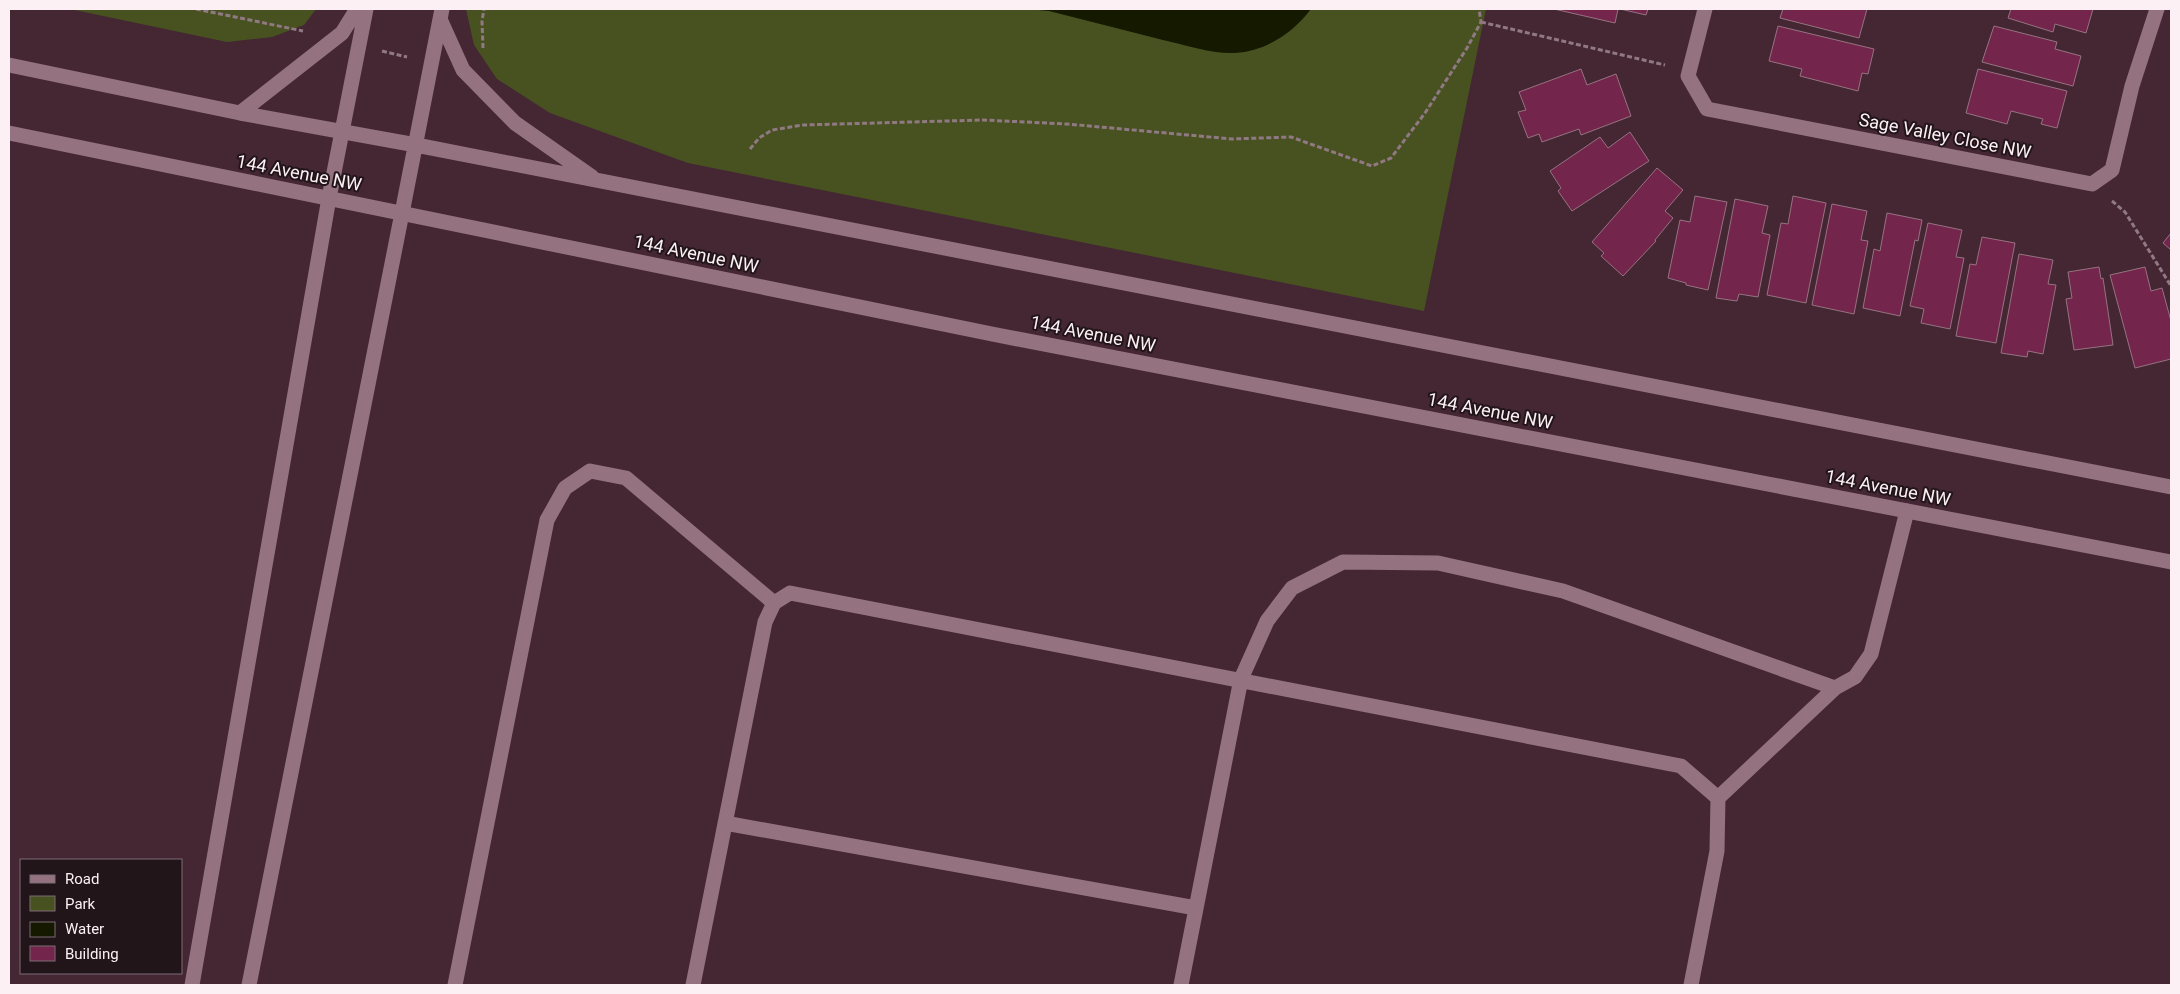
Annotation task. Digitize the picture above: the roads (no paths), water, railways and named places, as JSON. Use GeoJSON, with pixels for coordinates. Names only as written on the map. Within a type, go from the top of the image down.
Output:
{"type":"FeatureCollection","features":[{"type":"Feature","properties":{"kind":"street"},"geometry":{"type":"LineString","coordinates":[[240,113],[342,33],[357,9]]}},
{"type":"Feature","properties":{"kind":"street"},"geometry":{"type":"LineString","coordinates":[[192,985],[329,198],[366,9]]}},
{"type":"Feature","properties":{"kind":"street","name":"Sage Valley Close NW"},"geometry":{"type":"LineString","coordinates":[[1705,9],[1688,76],[1707,109],[2092,184],[2112,170],[2132,86],[2156,9]]}},
{"type":"Feature","properties":{"kind":"street"},"geometry":{"type":"LineString","coordinates":[[249,985],[441,14]]}},
{"type":"Feature","properties":{"kind":"street"},"geometry":{"type":"LineString","coordinates":[[441,14],[463,70],[515,123],[598,181]]}},
{"type":"Feature","properties":{"kind":"street"},"geometry":{"type":"LineString","coordinates":[[9,65],[240,113],[416,145],[2171,487]]}},
{"type":"Feature","properties":{"kind":"street","name":"144 Avenue NW"},"geometry":{"type":"LineString","coordinates":[[9,133],[992,334],[2171,562]]}},
{"type":"Feature","properties":{"kind":"street"},"geometry":{"type":"LineString","coordinates":[[456,985],[546,520],[566,488],[590,471],[626,478],[774,603]]}},
{"type":"Feature","properties":{"kind":"street"},"geometry":{"type":"LineString","coordinates":[[1691,985],[1717,851],[1718,798],[1835,688],[1855,678],[1871,654],[1906,510]]}},
{"type":"Feature","properties":{"kind":"street"},"geometry":{"type":"LineString","coordinates":[[1181,985],[1240,679],[1267,621],[1292,588],[1343,562],[1438,564],[1564,591],[1835,688]]}},
{"type":"Feature","properties":{"kind":"street"},"geometry":{"type":"LineString","coordinates":[[693,985],[765,622],[774,603],[790,593],[800,593],[1681,766],[1718,798]]}},
{"type":"Feature","properties":{"kind":"street"},"geometry":{"type":"LineString","coordinates":[[725,823],[1196,908]]}},
{"type":"Feature","properties":{"kind":"water"},"geometry":{"type":"Polygon","coordinates":[[[1027,9],[1311,9],[1287,33],[1268,45],[1246,52],[1226,53],[1199,49],[1049,11],[1027,9]]]}}]}
